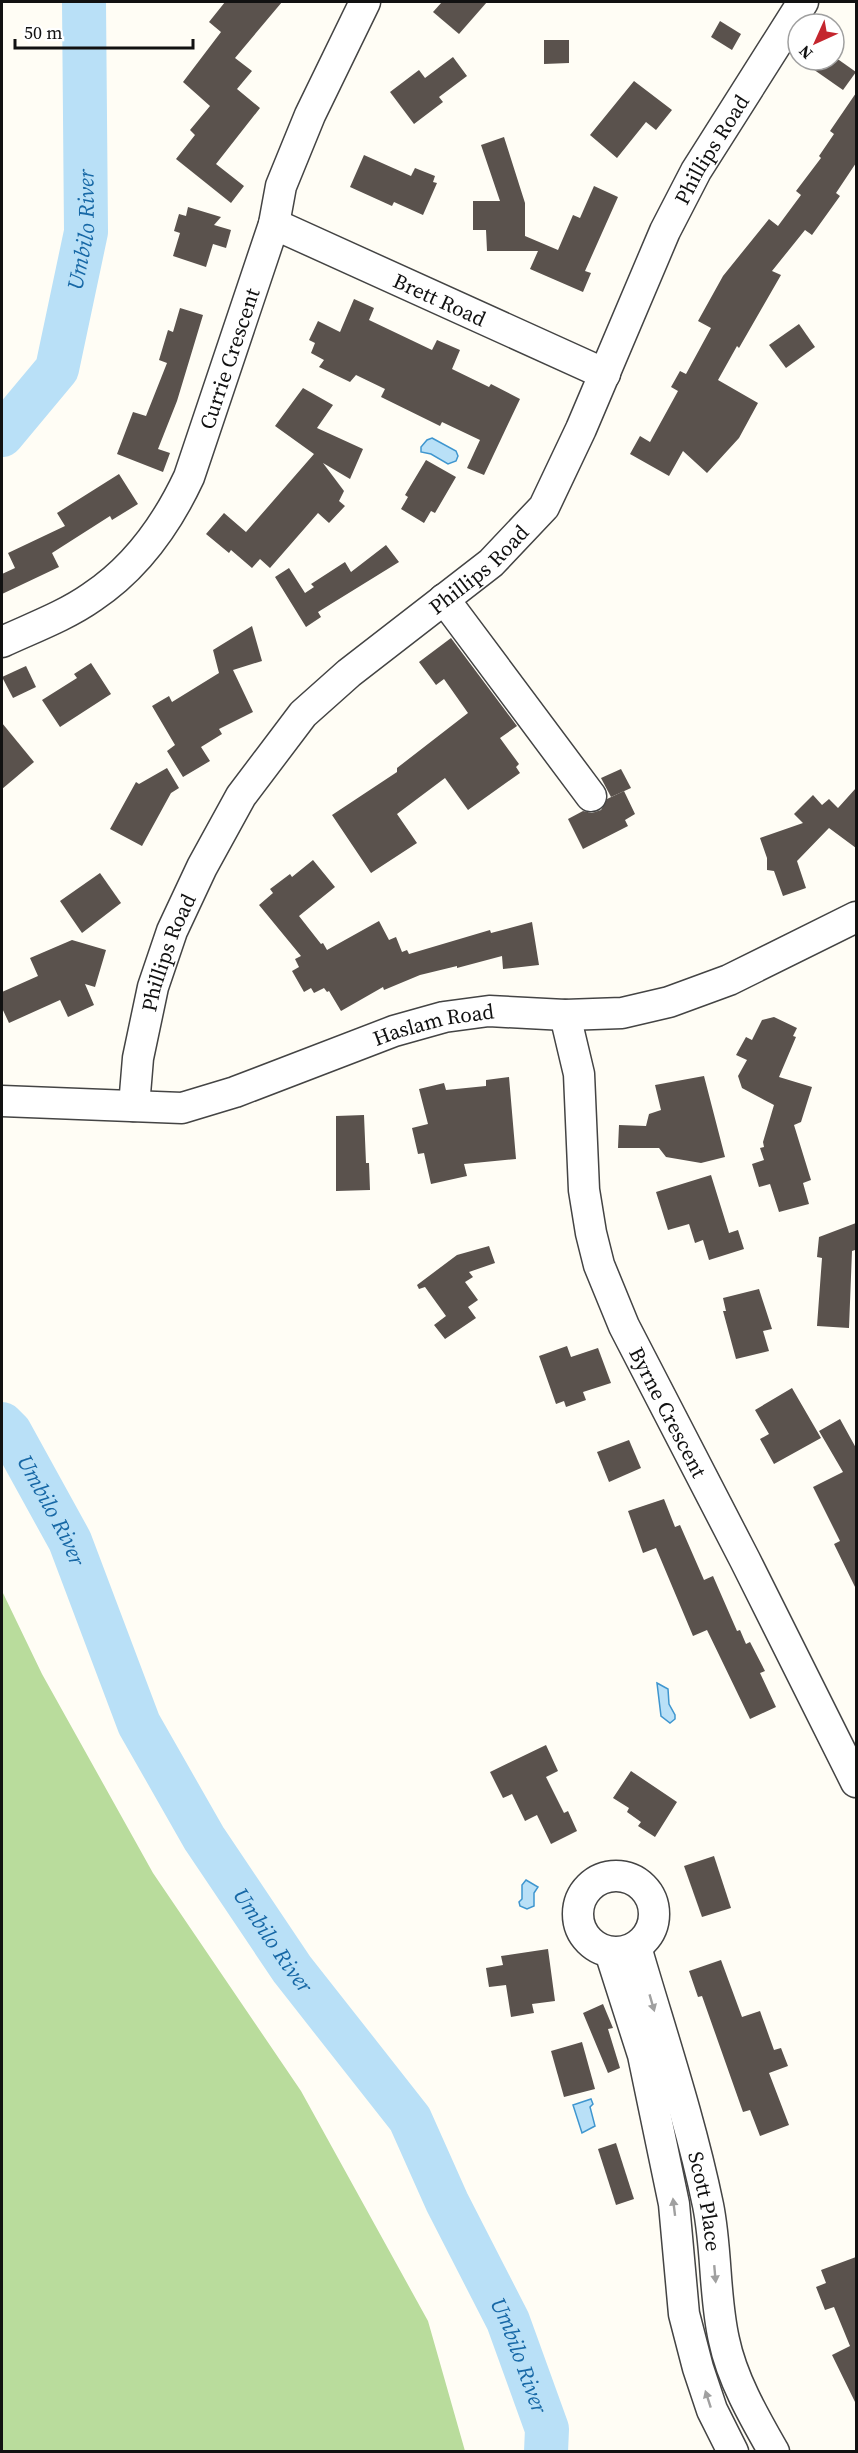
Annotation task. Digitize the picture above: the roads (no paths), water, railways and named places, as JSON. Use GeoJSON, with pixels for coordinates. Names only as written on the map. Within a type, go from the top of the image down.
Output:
{"type":"FeatureCollection","features":[{"type":"Feature","properties":{"kind":"street","name":"Currie Crescent"},"geometry":{"type":"LineString","coordinates":[[2,642],[93,597],[155,539],[175,508],[189,477],[274,224],[281,186],[310,115],[365,2]]}},
{"type":"Feature","properties":{"kind":"street","name":"Phillips Road"},"geometry":{"type":"LineString","coordinates":[[134,1106],[138,1058],[153,987],[172,931],[202,867],[241,796],[303,714],[349,673],[491,563],[544,507],[605,374],[665,231],[696,171],[803,2]]}},
{"type":"Feature","properties":{"kind":"street","name":"Brett Road"},"geometry":{"type":"LineString","coordinates":[[274,224],[605,374]]}},
{"type":"Feature","properties":{"kind":"street"},"geometry":{"type":"LineString","coordinates":[[444,599],[591,795]]}},
{"type":"Feature","properties":{"kind":"street","name":"Haslam Road"},"geometry":{"type":"LineString","coordinates":[[2,1101],[182,1108],[235,1092],[394,1031],[444,1017],[489,1011],[565,1015],[622,1013],[669,1002],[729,980],[856,917]]}},
{"type":"Feature","properties":{"kind":"street","name":"Byrne Crescent"},"geometry":{"type":"LineString","coordinates":[[565,1015],[579,1074],[584,1190],[599,1265],[624,1326],[856,1782]]}},
{"type":"Feature","properties":{"kind":"street","name":"Scott Place"},"geometry":{"type":"LineString","coordinates":[[623,1949],[654,2053],[691,2133],[709,2207],[718,2304],[730,2362],[745,2397],[774,2451]]}},
{"type":"Feature","properties":{"kind":"street","name":"Scott Place"},"geometry":{"type":"LineString","coordinates":[[654,2053],[674,2204],[684,2314],[712,2410],[733,2451]]}},
{"type":"Feature","properties":{"kind":"water"},"geometry":{"type":"Polygon","coordinates":[[[432,438],[456,451],[458,456],[456,461],[448,464],[431,454],[421,452],[421,447],[432,438]]]}},
{"type":"Feature","properties":{"kind":"water"},"geometry":{"type":"Polygon","coordinates":[[[657,1683],[668,1689],[669,1704],[675,1715],[675,1719],[670,1723],[661,1716],[657,1683]]]}},
{"type":"Feature","properties":{"kind":"water"},"geometry":{"type":"Polygon","coordinates":[[[526,1880],[538,1887],[534,1893],[534,1906],[527,1909],[520,1906],[519,1902],[522,1899],[522,1885],[526,1880]]]}},
{"type":"Feature","properties":{"kind":"water"},"geometry":{"type":"Polygon","coordinates":[[[591,2099],[593,2104],[590,2107],[595,2126],[582,2133],[573,2105],[591,2099]]]}},
{"type":"Feature","properties":{"kind":"waterway","name":"Umbilo River"},"geometry":{"type":"LineString","coordinates":[[2,435],[57,369],[86,232],[84,2]]}},
{"type":"Feature","properties":{"kind":"waterway","name":"Umbilo River"},"geometry":{"type":"LineString","coordinates":[[2,1424],[10,1432],[70,1541],[139,1724],[204,1838],[292,1969],[410,2119],[447,2202],[508,2321],[547,2429],[546,2452]]}}]}
